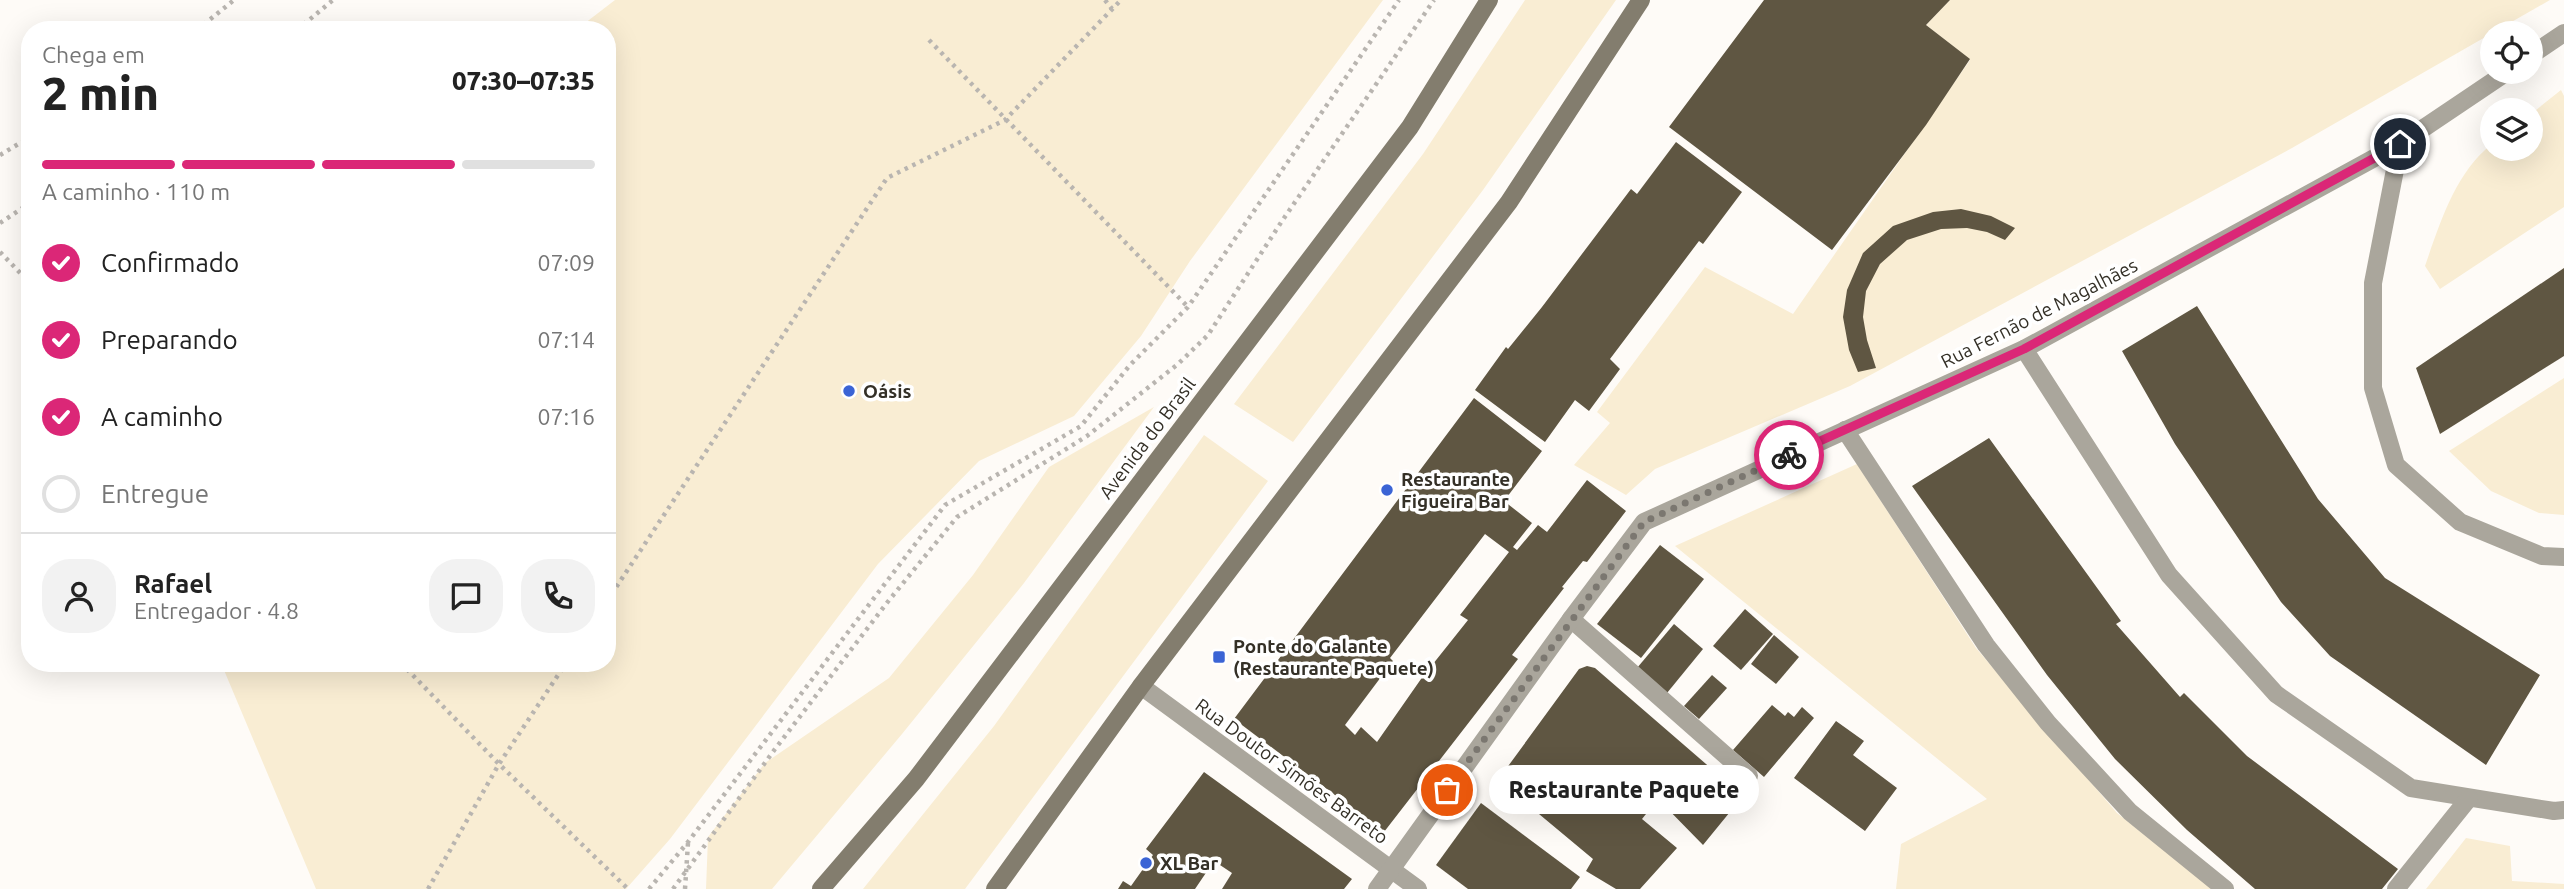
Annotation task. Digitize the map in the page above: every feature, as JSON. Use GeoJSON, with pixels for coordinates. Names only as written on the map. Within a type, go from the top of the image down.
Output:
{"type":"FeatureCollection","features":[{"type":"Feature","properties":{"kind":"main road","name":"Avenida do Brasil"},"geometry":{"type":"LineString","coordinates":[[821,889],[916,779],[1410,127],[1489,0]]}},
{"type":"Feature","properties":{"kind":"main road"},"geometry":{"type":"LineString","coordinates":[[1002,886],[1141,686],[1509,202],[1641,0]]}},
{"type":"Feature","properties":{"kind":"street"},"geometry":{"type":"LineString","coordinates":[[2543,47],[2564,33]]}},
{"type":"Feature","properties":{"kind":"street","name":"Rua Fernão de Magalhães"},"geometry":{"type":"LineString","coordinates":[[1377,889],[1644,522],[2024,349],[2400,144],[2489,84]]}},
{"type":"Feature","properties":{"kind":"street"},"geometry":{"type":"LineString","coordinates":[[2400,144],[2373,284],[2373,388],[2396,465],[2460,522],[2542,556],[2564,557]]}},
{"type":"Feature","properties":{"kind":"street"},"geometry":{"type":"LineString","coordinates":[[2024,349],[2169,575],[2276,694],[2411,788],[2554,811],[2564,810]]}},
{"type":"Feature","properties":{"kind":"street"},"geometry":{"type":"LineString","coordinates":[[1845,430],[1986,645],[2048,723],[2130,812],[2225,889]]}},
{"type":"Feature","properties":{"kind":"street"},"geometry":{"type":"LineString","coordinates":[[1571,619],[1749,776]]}},
{"type":"Feature","properties":{"kind":"street","name":"Rua Doutor Simões Barreto"},"geometry":{"type":"LineString","coordinates":[[1141,686],[1418,889]]}},
{"type":"Feature","properties":{"kind":"street"},"geometry":{"type":"LineString","coordinates":[[2396,889],[2469,797]]}},
{"type":"Feature","properties":{"kind":"path"},"geometry":{"type":"LineString","coordinates":[[208,21],[234,0]]}},
{"type":"Feature","properties":{"kind":"path"},"geometry":{"type":"LineString","coordinates":[[308,21],[333,0]]}},
{"type":"Feature","properties":{"kind":"path"},"geometry":{"type":"LineString","coordinates":[[1105,0],[1112,9]]}},
{"type":"Feature","properties":{"kind":"path"},"geometry":{"type":"LineString","coordinates":[[616,587],[887,178],[1005,120],[1121,0]]}},
{"type":"Feature","properties":{"kind":"path"},"geometry":{"type":"LineString","coordinates":[[649,889],[688,842],[945,505],[1081,426],[1130,365],[1188,307],[1399,0]]}},
{"type":"Feature","properties":{"kind":"path"},"geometry":{"type":"LineString","coordinates":[[673,889],[791,728],[957,517],[1087,436],[1178,364],[1208,335],[1434,0]]}},
{"type":"Feature","properties":{"kind":"path"},"geometry":{"type":"LineString","coordinates":[[929,40],[1188,307]]}},
{"type":"Feature","properties":{"kind":"path"},"geometry":{"type":"LineString","coordinates":[[0,155],[21,142]]}},
{"type":"Feature","properties":{"kind":"path"},"geometry":{"type":"LineString","coordinates":[[0,223],[21,209]]}},
{"type":"Feature","properties":{"kind":"path"},"geometry":{"type":"LineString","coordinates":[[0,252],[21,274]]}},
{"type":"Feature","properties":{"kind":"path"},"geometry":{"type":"LineString","coordinates":[[410,672],[499,764],[628,889]]}},
{"type":"Feature","properties":{"kind":"path"},"geometry":{"type":"LineString","coordinates":[[428,889],[499,764],[560,672]]}},
{"type":"Feature","properties":{"kind":"path"},"geometry":{"type":"LineString","coordinates":[[685,889],[688,842]]}},
{"type":"Feature","properties":{"kind":"shaded area"},"geometry":{"type":"Polygon","coordinates":[[[615,0],[1383,0],[1190,261],[1141,336],[1074,416],[979,461],[878,564],[670,839],[626,889],[316,889],[225,672],[616,672],[616,21],[588,21],[615,0]]]}},
{"type":"Feature","properties":{"kind":"shaded area"},"geometry":{"type":"Polygon","coordinates":[[[1525,0],[1616,0],[1483,190],[1293,442],[1234,404],[1423,154],[1525,0]]]}},
{"type":"Feature","properties":{"kind":"shaded area"},"geometry":{"type":"Polygon","coordinates":[[[1950,0],[2550,0],[2513,21],[2480,21],[2480,40],[2292,148],[1850,386],[1655,469],[1626,495],[1574,465],[1610,423],[1597,412],[1705,267],[1793,314],[1970,60],[1926,25],[1950,0]]]}},
{"type":"Feature","properties":{"kind":"shaded area"},"geometry":{"type":"Polygon","coordinates":[[[2561,90],[2564,96],[2564,207],[2440,289],[2425,266],[2458,184],[2480,155],[2480,161],[2543,161],[2543,104],[2561,90]]]}},
{"type":"Feature","properties":{"kind":"shaded area"},"geometry":{"type":"Polygon","coordinates":[[[2564,378],[2564,515],[2539,513],[2491,491],[2449,451],[2564,378]]]}},
{"type":"Feature","properties":{"kind":"shaded area"},"geometry":{"type":"Polygon","coordinates":[[[1154,407],[1024,583],[772,889],[706,889],[708,837],[765,763],[889,678],[973,575],[1049,467],[1154,407]]]}},
{"type":"Feature","properties":{"kind":"shaded area"},"geometry":{"type":"Polygon","coordinates":[[[1204,435],[1268,481],[965,889],[863,889],[994,726],[1204,435]]]}},
{"type":"Feature","properties":{"kind":"shaded area"},"geometry":{"type":"Polygon","coordinates":[[[1857,464],[1976,648],[2117,813],[2213,889],[1896,889],[1901,844],[1987,799],[1675,546],[1857,464]]]}},
{"type":"Feature","properties":{"kind":"shaded area"},"geometry":{"type":"Polygon","coordinates":[[[2466,838],[2510,846],[2512,881],[2564,884],[2564,889],[2426,889],[2466,838]]]}},
{"type":"Feature","properties":{"kind":"building"},"geometry":{"type":"Polygon","coordinates":[[[1764,0],[1950,0],[1926,25],[1970,59],[1926,125],[1832,250],[1669,127],[1764,0]]]}},
{"type":"Feature","properties":{"kind":"building"},"geometry":{"type":"Polygon","coordinates":[[[1676,142],[1742,192],[1703,244],[1699,241],[1610,359],[1620,369],[1589,411],[1575,400],[1545,442],[1475,390],[1631,189],[1637,194],[1676,142]]]}},
{"type":"Feature","properties":{"kind":"building"},"geometry":{"type":"Polygon","coordinates":[[[1961,209],[1991,216],[2015,228],[2005,240],[1987,232],[1967,228],[1941,229],[1907,240],[1880,264],[1866,291],[1863,317],[1876,368],[1858,372],[1849,350],[1843,317],[1847,290],[1863,253],[1893,226],[1933,212],[1961,209]]]}},
{"type":"Feature","properties":{"kind":"building"},"geometry":{"type":"Polygon","coordinates":[[[2564,268],[2564,356],[2440,434],[2416,368],[2564,268]]]}},
{"type":"Feature","properties":{"kind":"building"},"geometry":{"type":"Polygon","coordinates":[[[2197,306],[2318,499],[2385,578],[2540,675],[2486,765],[2330,656],[2281,602],[2175,444],[2122,351],[2197,306]]]}},
{"type":"Feature","properties":{"kind":"building"},"geometry":{"type":"Polygon","coordinates":[[[1474,398],[1542,451],[1504,501],[1532,523],[1513,547],[1517,550],[1538,525],[1547,532],[1587,480],[1626,511],[1587,562],[1583,561],[1562,587],[1564,588],[1512,655],[1518,659],[1384,832],[1234,719],[1474,398]],[[1485,534],[1390,658],[1393,661],[1345,725],[1355,735],[1361,727],[1377,742],[1421,679],[1468,620],[1460,615],[1509,552],[1485,534]]]}},
{"type":"Feature","properties":{"kind":"building"},"geometry":{"type":"Polygon","coordinates":[[[1989,438],[2121,621],[2116,624],[2180,697],[2184,693],[2247,756],[2398,869],[2382,889],[2255,889],[2187,830],[2115,759],[2047,675],[1912,486],[1989,438]]]}},
{"type":"Feature","properties":{"kind":"building"},"geometry":{"type":"Polygon","coordinates":[[[1660,545],[1704,579],[1641,658],[1597,624],[1660,545]]]}},
{"type":"Feature","properties":{"kind":"building"},"geometry":{"type":"Polygon","coordinates":[[[1745,609],[1773,634],[1741,670],[1713,646],[1745,609]]]}},
{"type":"Feature","properties":{"kind":"building"},"geometry":{"type":"Polygon","coordinates":[[[1674,624],[1703,649],[1667,693],[1637,668],[1674,624]]]}},
{"type":"Feature","properties":{"kind":"building"},"geometry":{"type":"Polygon","coordinates":[[[1774,635],[1799,657],[1776,684],[1751,664],[1774,635]]]}},
{"type":"Feature","properties":{"kind":"building"},"geometry":{"type":"Polygon","coordinates":[[[1587,666],[1595,668],[1743,796],[1703,845],[1658,799],[1642,819],[1677,848],[1640,889],[1616,889],[1586,871],[1593,859],[1498,780],[1579,669],[1587,666]]]}},
{"type":"Feature","properties":{"kind":"building"},"geometry":{"type":"Polygon","coordinates":[[[1712,675],[1727,688],[1699,719],[1684,706],[1712,675]]]}},
{"type":"Feature","properties":{"kind":"building"},"geometry":{"type":"Polygon","coordinates":[[[1772,705],[1785,716],[1788,712],[1794,717],[1802,707],[1814,718],[1764,777],[1733,750],[1772,705]]]}},
{"type":"Feature","properties":{"kind":"building"},"geometry":{"type":"Polygon","coordinates":[[[1836,721],[1864,741],[1853,755],[1897,788],[1865,831],[1794,778],[1836,721]]]}},
{"type":"Feature","properties":{"kind":"building"},"geometry":{"type":"Polygon","coordinates":[[[1204,772],[1352,879],[1344,889],[1222,889],[1232,873],[1214,861],[1195,889],[1118,889],[1123,881],[1131,886],[1153,855],[1146,849],[1204,772]]]}},
{"type":"Feature","properties":{"kind":"building"},"geometry":{"type":"Polygon","coordinates":[[[1481,803],[1580,877],[1571,889],[1468,889],[1436,865],[1481,803]]]}},
{"type":"Feature","properties":{"kind":"way so far"},"geometry":{"type":"LineString","coordinates":[[1447,790],[1644,522],[1789,455]]}},
{"type":"Feature","properties":{"kind":"place","name":"Oásis"},"geometry":{"type":"Point","coordinates":[849,391]}},
{"type":"Feature","properties":{"kind":"place","name":"Restaurante Figueira Bar"},"geometry":{"type":"Point","coordinates":[1387,490]}},
{"type":"Feature","properties":{"kind":"place","name":"Ponte do Galante (Restaurante Paquete)"},"geometry":{"type":"Point","coordinates":[1219,657]}},
{"type":"Feature","properties":{"kind":"place","name":"Restaurante Paquete"},"geometry":{"type":"Point","coordinates":[1447,790]}},
{"type":"Feature","properties":{"kind":"place","name":"XL Bar"},"geometry":{"type":"Point","coordinates":[1146,863]}},
{"type":"Feature","properties":{"kind":"route"},"geometry":{"type":"LineString","coordinates":[[1789,455],[2024,349],[2400,144]]}}]}
